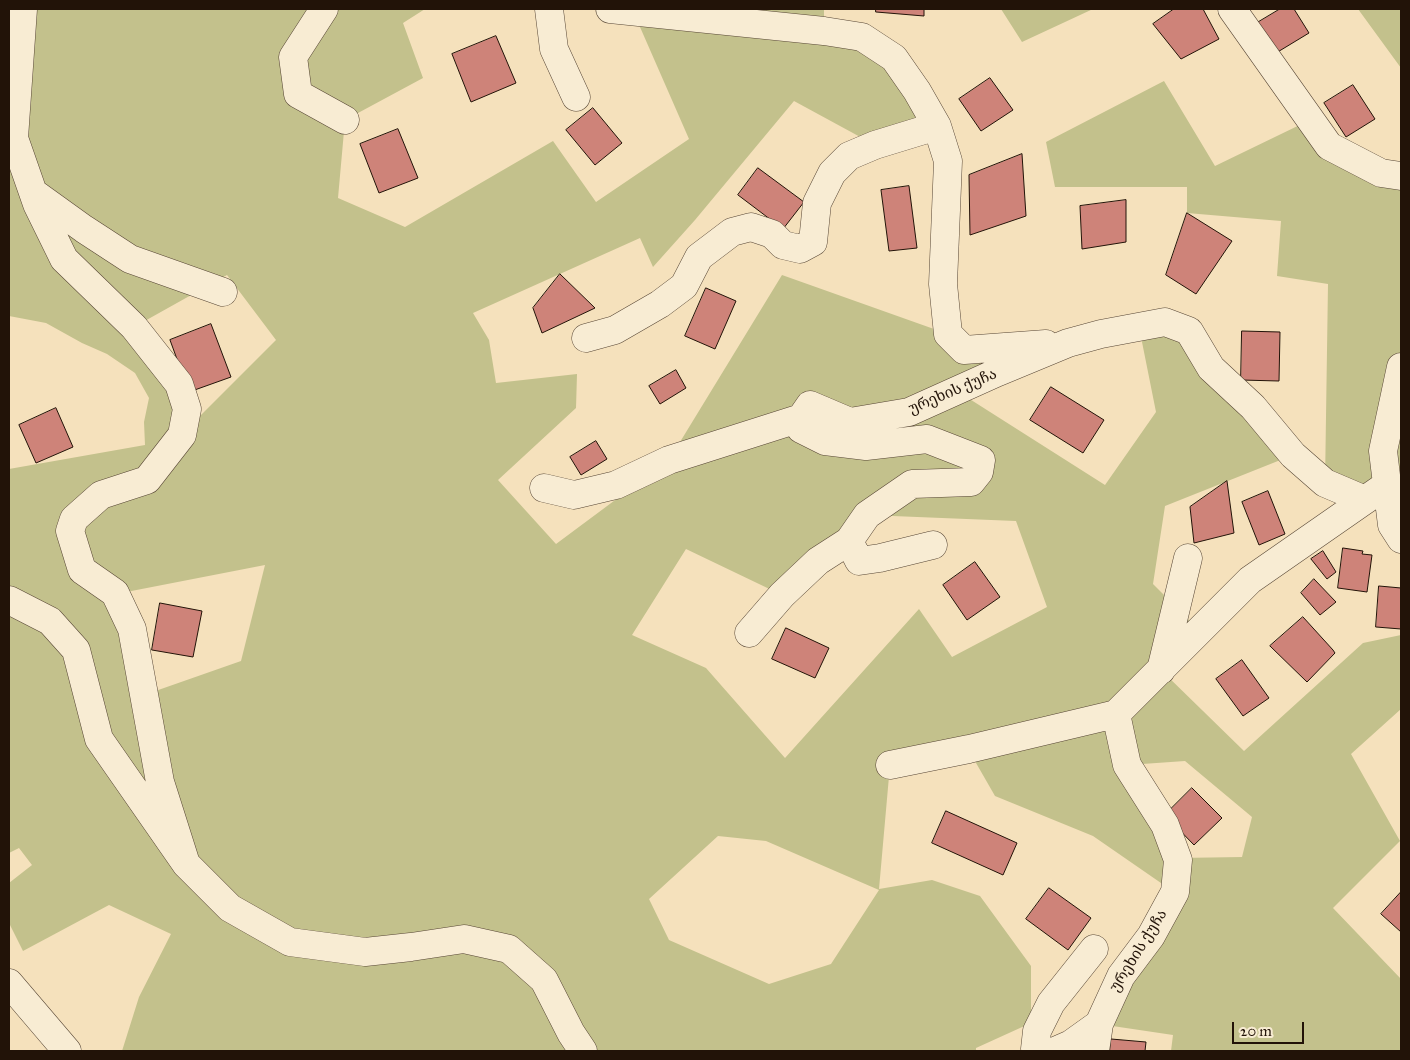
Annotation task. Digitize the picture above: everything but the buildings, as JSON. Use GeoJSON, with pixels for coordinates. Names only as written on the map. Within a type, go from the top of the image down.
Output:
{"type":"FeatureCollection","features":[{"type":"Feature","properties":{"kind":"street"},"geometry":{"type":"LineString","coordinates":[[23,9],[14,138],[37,204],[64,259],[134,327],[178,384],[188,409],[182,435],[148,480],[101,496],[74,519],[70,531],[82,570],[115,594],[132,629],[160,782],[186,864]]}},
{"type":"Feature","properties":{"kind":"street"},"geometry":{"type":"LineString","coordinates":[[324,9],[293,57],[298,94],[345,120]]}},
{"type":"Feature","properties":{"kind":"street"},"geometry":{"type":"LineString","coordinates":[[548,9],[554,49],[576,97]]}},
{"type":"Feature","properties":{"kind":"street","name":"ურეხის ქუჩა"},"geometry":{"type":"LineString","coordinates":[[610,9],[824,20],[862,37],[894,58],[917,91],[937,126],[948,161],[943,284],[948,334],[964,350],[1068,343]]}},
{"type":"Feature","properties":{"kind":"street"},"geometry":{"type":"LineString","coordinates":[[1232,9],[1329,146],[1382,173],[1401,176]]}},
{"type":"Feature","properties":{"kind":"street"},"geometry":{"type":"LineString","coordinates":[[586,338],[614,330],[660,304],[684,286],[699,258],[732,232],[751,228],[772,234],[783,245],[800,249],[813,242],[817,203],[832,172],[849,156],[875,145],[937,126]]}},
{"type":"Feature","properties":{"kind":"street"},"geometry":{"type":"LineString","coordinates":[[33,192],[130,259],[223,292]]}},
{"type":"Feature","properties":{"kind":"street","name":"ურეხის ქუჩა"},"geometry":{"type":"LineString","coordinates":[[849,541],[867,515],[912,484],[971,482],[979,472],[981,460],[927,439],[866,446],[825,441],[800,429],[801,418],[810,405],[850,422],[909,412],[1068,343],[1101,334],[1165,322],[1189,331],[1210,368],[1253,407],[1293,455],[1325,483],[1365,500]]}},
{"type":"Feature","properties":{"kind":"street"},"geometry":{"type":"LineString","coordinates":[[1401,367],[1383,451],[1392,525],[1401,540]]}},
{"type":"Feature","properties":{"kind":"street"},"geometry":{"type":"LineString","coordinates":[[1389,424],[1401,400]]}},
{"type":"Feature","properties":{"kind":"street"},"geometry":{"type":"LineString","coordinates":[[544,488],[574,495],[616,485],[669,460],[801,418]]}},
{"type":"Feature","properties":{"kind":"street"},"geometry":{"type":"LineString","coordinates":[[890,765],[969,749],[1116,714],[1250,580],[1388,484]]}},
{"type":"Feature","properties":{"kind":"street"},"geometry":{"type":"LineString","coordinates":[[749,633],[782,595],[818,561],[849,541],[859,562],[933,545]]}},
{"type":"Feature","properties":{"kind":"street"},"geometry":{"type":"LineString","coordinates":[[1161,670],[1188,558]]}},
{"type":"Feature","properties":{"kind":"street"},"geometry":{"type":"LineString","coordinates":[[9,600],[50,621],[76,650],[99,739],[186,864],[230,908],[290,942],[365,952],[464,939],[509,949],[544,980],[571,1033],[583,1051]]}},
{"type":"Feature","properties":{"kind":"street","name":"ურეხის ქუჩა"},"geometry":{"type":"LineString","coordinates":[[1095,1051],[1098,1024],[1121,976],[1151,936],[1174,892],[1178,860],[1164,825],[1128,765],[1116,714]]}},
{"type":"Feature","properties":{"kind":"street"},"geometry":{"type":"LineString","coordinates":[[1042,1051],[1035,1049],[1037,1031],[1051,1003],[1094,949]]}},
{"type":"Feature","properties":{"kind":"street"},"geometry":{"type":"LineString","coordinates":[[9,983],[67,1051]]}},
{"type":"Feature","properties":{"kind":"street"},"geometry":{"type":"LineString","coordinates":[[1055,1051],[1071,1044],[1098,1024]]}},
{"type":"Feature","properties":{"kind":"shaded area"},"geometry":{"type":"Polygon","coordinates":[[[9,9],[425,9],[403,23],[423,78],[345,120],[338,198],[405,227],[553,141],[596,202],[689,139],[633,11],[610,9],[824,9],[824,31],[862,37],[937,126],[875,145],[794,101],[695,220],[653,267],[640,238],[473,313],[489,340],[496,383],[577,374],[576,408],[498,480],[556,544],[669,460],[782,275],[948,334],[1068,343],[957,391],[1105,485],[1156,412],[1139,327],[1165,322],[1293,455],[1165,506],[1153,584],[1200,631],[1161,670],[1244,751],[1363,643],[1401,635],[1401,709],[1351,754],[1400,841],[1333,908],[1401,979],[1401,1051],[1171,1051],[1173,1035],[1099,1024],[1174,892],[1093,836],[995,796],[968,749],[890,765],[879,889],[932,880],[980,896],[1031,966],[1031,1023],[976,1048],[976,1051],[122,1051],[139,997],[171,934],[109,905],[23,951],[9,923],[9,883],[32,865],[19,848],[9,853],[9,469],[145,445],[144,422],[149,398],[135,373],[107,354],[82,343],[46,323],[9,316],[9,9]],[[227,275],[134,327],[187,409],[182,434],[276,340],[227,275]],[[868,515],[782,595],[686,549],[632,635],[706,668],[785,758],[919,609],[952,657],[1047,607],[1016,521],[868,515]],[[265,565],[116,594],[144,695],[241,661],[265,565]],[[1185,761],[1128,765],[1178,858],[1242,857],[1252,817],[1185,761]],[[718,836],[649,899],[669,940],[769,984],[831,964],[879,890],[766,841],[718,836]]]}},
{"type":"Feature","properties":{"kind":"shaded area"},"geometry":{"type":"Polygon","coordinates":[[[1001,9],[1093,9],[1022,42],[1001,9]]]}},
{"type":"Feature","properties":{"kind":"shaded area"},"geometry":{"type":"Polygon","coordinates":[[[1358,9],[1401,9],[1401,68],[1358,9]]]}},
{"type":"Feature","properties":{"kind":"shaded area"},"geometry":{"type":"Polygon","coordinates":[[[1164,81],[1215,166],[1310,120],[1401,176],[1401,539],[1388,484],[1365,500],[1325,483],[1328,284],[1277,276],[1281,221],[1187,213],[1187,187],[1055,187],[1046,142],[1164,81]]]}}]}
